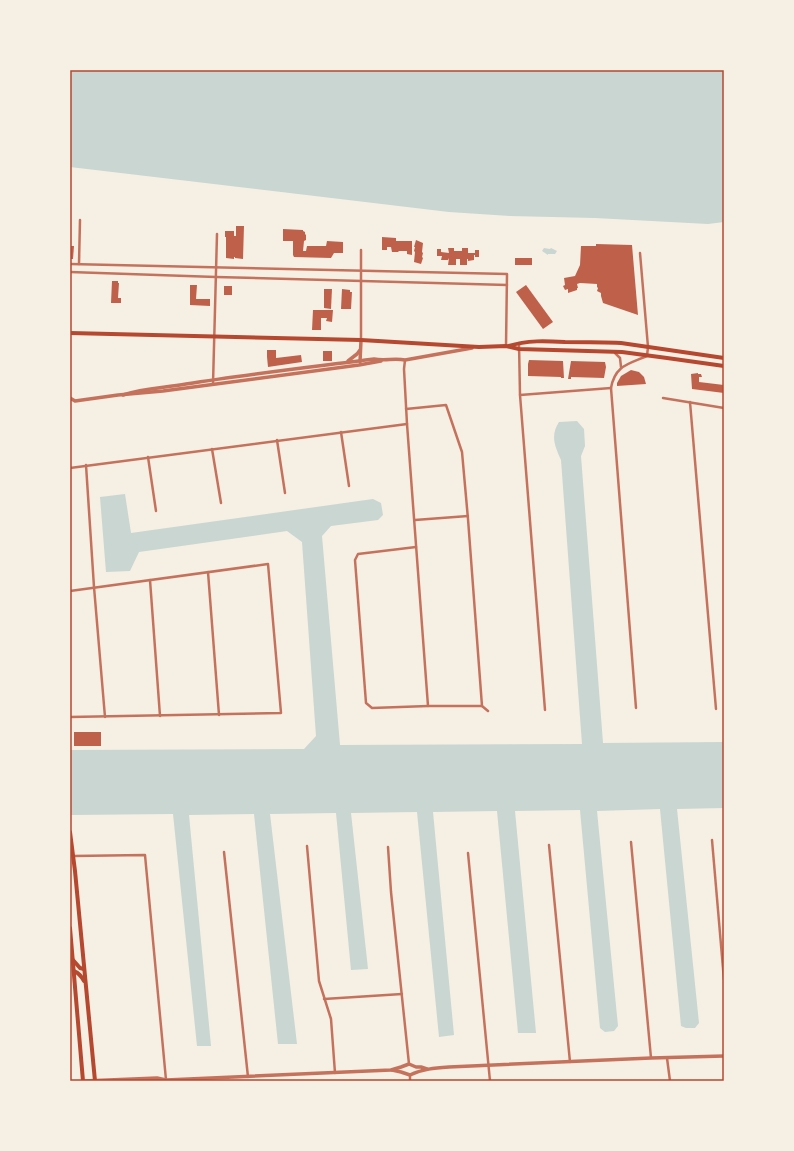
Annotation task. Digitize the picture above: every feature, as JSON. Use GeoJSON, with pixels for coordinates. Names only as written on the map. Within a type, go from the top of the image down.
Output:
{"type":"FeatureCollection","features":[{"type":"Feature","properties":{"kind":"main road"},"geometry":{"type":"LineString","coordinates":[[70,333],[361,340],[479,347],[506,346],[519,343],[549,341],[604,342],[724,358]]}},
{"type":"Feature","properties":{"kind":"main road"},"geometry":{"type":"LineString","coordinates":[[506,346],[519,349],[614,352],[724,366]]}},
{"type":"Feature","properties":{"kind":"main road"},"geometry":{"type":"LineString","coordinates":[[70,832],[95,1081]]}},
{"type":"Feature","properties":{"kind":"main road"},"geometry":{"type":"LineString","coordinates":[[70,861],[75,871]]}},
{"type":"Feature","properties":{"kind":"main road"},"geometry":{"type":"LineString","coordinates":[[70,928],[83,1081]]}},
{"type":"Feature","properties":{"kind":"main road"},"geometry":{"type":"LineString","coordinates":[[73,960],[80,968],[84,969]]}},
{"type":"Feature","properties":{"kind":"main road"},"geometry":{"type":"LineString","coordinates":[[74,971],[81,975],[85,983]]}},
{"type":"Feature","properties":{"kind":"street"},"geometry":{"type":"LineString","coordinates":[[79,264],[80,220]]}},
{"type":"Feature","properties":{"kind":"street"},"geometry":{"type":"LineString","coordinates":[[213,382],[217,234]]}},
{"type":"Feature","properties":{"kind":"street"},"geometry":{"type":"LineString","coordinates":[[360,363],[361,250]]}},
{"type":"Feature","properties":{"kind":"street"},"geometry":{"type":"LineString","coordinates":[[636,708],[611,388],[613,380],[621,368],[647,356],[648,347],[640,253]]}},
{"type":"Feature","properties":{"kind":"street"},"geometry":{"type":"LineString","coordinates":[[70,264],[507,274],[506,346]]}},
{"type":"Feature","properties":{"kind":"street"},"geometry":{"type":"LineString","coordinates":[[70,272],[507,285]]}},
{"type":"Feature","properties":{"kind":"street"},"geometry":{"type":"LineString","coordinates":[[519,343],[520,395],[545,710]]}},
{"type":"Feature","properties":{"kind":"street"},"geometry":{"type":"LineString","coordinates":[[213,382],[360,363],[374,359],[405,360],[479,347]]}},
{"type":"Feature","properties":{"kind":"street"},"geometry":{"type":"LineString","coordinates":[[346,362],[360,350]]}},
{"type":"Feature","properties":{"kind":"street"},"geometry":{"type":"LineString","coordinates":[[614,352],[620,358],[621,368]]}},
{"type":"Feature","properties":{"kind":"street"},"geometry":{"type":"LineString","coordinates":[[405,360],[406,409],[428,706]]}},
{"type":"Feature","properties":{"kind":"street"},"geometry":{"type":"LineString","coordinates":[[70,398],[73,403],[122,395],[163,391],[346,362],[360,363]]}},
{"type":"Feature","properties":{"kind":"street"},"geometry":{"type":"LineString","coordinates":[[520,395],[611,388]]}},
{"type":"Feature","properties":{"kind":"street"},"geometry":{"type":"LineString","coordinates":[[663,398],[724,408]]}},
{"type":"Feature","properties":{"kind":"street"},"geometry":{"type":"LineString","coordinates":[[690,402],[716,709]]}},
{"type":"Feature","properties":{"kind":"street"},"geometry":{"type":"LineString","coordinates":[[406,409],[446,405],[462,452],[482,706]]}},
{"type":"Feature","properties":{"kind":"street"},"geometry":{"type":"LineString","coordinates":[[70,468],[407,424]]}},
{"type":"Feature","properties":{"kind":"street"},"geometry":{"type":"LineString","coordinates":[[341,432],[349,486]]}},
{"type":"Feature","properties":{"kind":"street"},"geometry":{"type":"LineString","coordinates":[[277,440],[285,493]]}},
{"type":"Feature","properties":{"kind":"street"},"geometry":{"type":"LineString","coordinates":[[212,449],[221,503]]}},
{"type":"Feature","properties":{"kind":"street"},"geometry":{"type":"LineString","coordinates":[[148,457],[156,511]]}},
{"type":"Feature","properties":{"kind":"street"},"geometry":{"type":"LineString","coordinates":[[86,465],[105,717]]}},
{"type":"Feature","properties":{"kind":"street"},"geometry":{"type":"LineString","coordinates":[[415,520],[468,516]]}},
{"type":"Feature","properties":{"kind":"street"},"geometry":{"type":"LineString","coordinates":[[416,548],[358,554],[355,560],[366,704],[372,708],[482,706],[488,711]]}},
{"type":"Feature","properties":{"kind":"street"},"geometry":{"type":"LineString","coordinates":[[70,591],[268,564],[281,713],[70,717]]}},
{"type":"Feature","properties":{"kind":"street"},"geometry":{"type":"LineString","coordinates":[[208,572],[219,715]]}},
{"type":"Feature","properties":{"kind":"street"},"geometry":{"type":"LineString","coordinates":[[150,580],[160,716]]}},
{"type":"Feature","properties":{"kind":"street"},"geometry":{"type":"LineString","coordinates":[[712,840],[724,980]]}},
{"type":"Feature","properties":{"kind":"street"},"geometry":{"type":"LineString","coordinates":[[631,842],[651,1058]]}},
{"type":"Feature","properties":{"kind":"street"},"geometry":{"type":"LineString","coordinates":[[549,845],[570,1062]]}},
{"type":"Feature","properties":{"kind":"street"},"geometry":{"type":"LineString","coordinates":[[307,846],[319,981],[331,1019],[335,1073]]}},
{"type":"Feature","properties":{"kind":"street"},"geometry":{"type":"LineString","coordinates":[[388,847],[391,892],[409,1064]]}},
{"type":"Feature","properties":{"kind":"street"},"geometry":{"type":"LineString","coordinates":[[224,852],[248,1076]]}},
{"type":"Feature","properties":{"kind":"street"},"geometry":{"type":"LineString","coordinates":[[468,853],[490,1081]]}},
{"type":"Feature","properties":{"kind":"street"},"geometry":{"type":"LineString","coordinates":[[73,856],[145,855],[165,1081]]}},
{"type":"Feature","properties":{"kind":"street"},"geometry":{"type":"LineString","coordinates":[[324,999],[402,994]]}},
{"type":"Feature","properties":{"kind":"street"},"geometry":{"type":"LineString","coordinates":[[391,1070],[411,1074],[427,1069],[724,1056]]}},
{"type":"Feature","properties":{"kind":"street"},"geometry":{"type":"LineString","coordinates":[[667,1058],[670,1081]]}},
{"type":"Feature","properties":{"kind":"street"},"geometry":{"type":"LineString","coordinates":[[83,1081],[157,1078],[165,1081],[335,1073],[391,1070],[409,1064],[427,1069]]}},
{"type":"Feature","properties":{"kind":"street"},"geometry":{"type":"LineString","coordinates":[[404,1066],[404,1073]]}},
{"type":"Feature","properties":{"kind":"street"},"geometry":{"type":"LineString","coordinates":[[410,1081],[411,1074],[414,1069],[413,1066]]}},
{"type":"Feature","properties":{"kind":"shaded area"},"geometry":{"type":"Polygon","coordinates":[[[70,70],[724,70],[724,222],[708,224],[449,212],[70,167],[70,70]]]}},
{"type":"Feature","properties":{"kind":"shaded area"},"geometry":{"type":"Polygon","coordinates":[[[544,248],[551,248],[557,251],[555,254],[548,255],[542,251],[544,248]]]}},
{"type":"Feature","properties":{"kind":"shaded area"},"geometry":{"type":"Polygon","coordinates":[[[577,421],[584,429],[585,446],[581,456],[603,743],[724,742],[724,808],[677,809],[699,1023],[695,1028],[686,1028],[681,1026],[660,809],[597,811],[618,1026],[614,1031],[605,1032],[600,1028],[580,810],[515,811],[536,1033],[518,1033],[497,811],[433,812],[454,1035],[439,1037],[417,812],[351,813],[368,969],[351,970],[336,813],[270,814],[297,1044],[278,1044],[254,814],[189,815],[211,1046],[197,1046],[173,814],[70,815],[70,750],[304,749],[316,736],[302,542],[287,531],[139,552],[130,571],[106,572],[100,497],[125,494],[131,533],[373,499],[381,503],[383,515],[378,520],[331,526],[322,536],[340,745],[582,744],[561,460],[554,441],[556,427],[559,422],[577,421]]]}},
{"type":"Feature","properties":{"kind":"building"},"geometry":{"type":"Polygon","coordinates":[[[236,226],[244,226],[243,259],[235,257],[234,259],[226,258],[225,231],[234,231],[234,236],[236,236],[236,226]]]}},
{"type":"Feature","properties":{"kind":"building"},"geometry":{"type":"Polygon","coordinates":[[[283,229],[303,230],[305,232],[306,240],[304,241],[303,251],[306,251],[307,246],[326,246],[327,241],[343,242],[343,253],[334,253],[331,258],[294,257],[293,241],[283,241],[283,229]]]}},
{"type":"Feature","properties":{"kind":"building"},"geometry":{"type":"Polygon","coordinates":[[[382,237],[396,238],[396,241],[412,241],[412,255],[407,254],[407,251],[392,252],[391,247],[387,247],[387,250],[382,250],[382,237]]]}},
{"type":"Feature","properties":{"kind":"building"},"geometry":{"type":"Polygon","coordinates":[[[416,240],[423,243],[423,258],[421,264],[414,262],[414,247],[416,240]]]}},
{"type":"Feature","properties":{"kind":"building"},"geometry":{"type":"Polygon","coordinates":[[[596,244],[632,245],[638,315],[603,303],[601,293],[597,291],[597,284],[580,283],[577,284],[577,290],[568,293],[568,289],[565,290],[563,286],[565,285],[564,278],[575,276],[580,265],[581,246],[596,246],[596,244]]]}},
{"type":"Feature","properties":{"kind":"building"},"geometry":{"type":"Polygon","coordinates":[[[70,246],[74,246],[73,259],[70,259],[70,246]]]}},
{"type":"Feature","properties":{"kind":"building"},"geometry":{"type":"Polygon","coordinates":[[[448,248],[454,248],[454,251],[462,251],[462,248],[468,248],[468,253],[475,253],[475,250],[479,250],[479,257],[475,257],[474,255],[474,260],[468,261],[467,259],[467,265],[460,265],[460,259],[456,259],[456,265],[448,265],[449,258],[448,260],[441,260],[442,256],[437,256],[437,249],[441,249],[441,252],[449,253],[448,248]]]}},
{"type":"Feature","properties":{"kind":"building"},"geometry":{"type":"Polygon","coordinates":[[[515,258],[532,258],[532,265],[515,265],[515,258]]]}},
{"type":"Feature","properties":{"kind":"building"},"geometry":{"type":"Polygon","coordinates":[[[112,281],[118,281],[119,283],[118,298],[121,298],[121,303],[111,303],[112,281]]]}},
{"type":"Feature","properties":{"kind":"building"},"geometry":{"type":"Polygon","coordinates":[[[190,285],[197,285],[196,299],[210,299],[210,306],[190,305],[190,285]]]}},
{"type":"Feature","properties":{"kind":"building"},"geometry":{"type":"Polygon","coordinates":[[[526,285],[553,322],[543,329],[516,292],[526,285]]]}},
{"type":"Feature","properties":{"kind":"building"},"geometry":{"type":"Polygon","coordinates":[[[224,286],[232,286],[232,295],[224,295],[224,286]]]}},
{"type":"Feature","properties":{"kind":"building"},"geometry":{"type":"Polygon","coordinates":[[[324,289],[332,289],[331,309],[324,308],[324,289]]]}},
{"type":"Feature","properties":{"kind":"building"},"geometry":{"type":"Polygon","coordinates":[[[342,289],[350,290],[350,292],[352,292],[351,309],[341,309],[342,289]]]}},
{"type":"Feature","properties":{"kind":"building"},"geometry":{"type":"Polygon","coordinates":[[[313,310],[333,310],[332,322],[326,321],[327,318],[321,318],[321,330],[312,330],[313,310]]]}},
{"type":"Feature","properties":{"kind":"building"},"geometry":{"type":"Polygon","coordinates":[[[267,350],[276,350],[276,358],[301,355],[302,362],[268,367],[267,350]]]}},
{"type":"Feature","properties":{"kind":"building"},"geometry":{"type":"Polygon","coordinates":[[[323,351],[332,351],[332,361],[323,361],[323,351]]]}},
{"type":"Feature","properties":{"kind":"building"},"geometry":{"type":"Polygon","coordinates":[[[529,360],[563,361],[564,378],[528,376],[529,360]]]}},
{"type":"Feature","properties":{"kind":"building"},"geometry":{"type":"Polygon","coordinates":[[[571,361],[605,362],[606,367],[604,378],[571,377],[571,379],[568,379],[571,361]]]}},
{"type":"Feature","properties":{"kind":"building"},"geometry":{"type":"Polygon","coordinates":[[[631,370],[639,372],[644,377],[646,384],[617,386],[621,376],[631,370]]]}},
{"type":"Feature","properties":{"kind":"building"},"geometry":{"type":"Polygon","coordinates":[[[691,374],[701,374],[702,377],[699,377],[699,382],[724,385],[724,393],[692,389],[691,374]]]}},
{"type":"Feature","properties":{"kind":"building"},"geometry":{"type":"Polygon","coordinates":[[[74,732],[101,732],[101,746],[74,746],[74,732]]]}}]}
